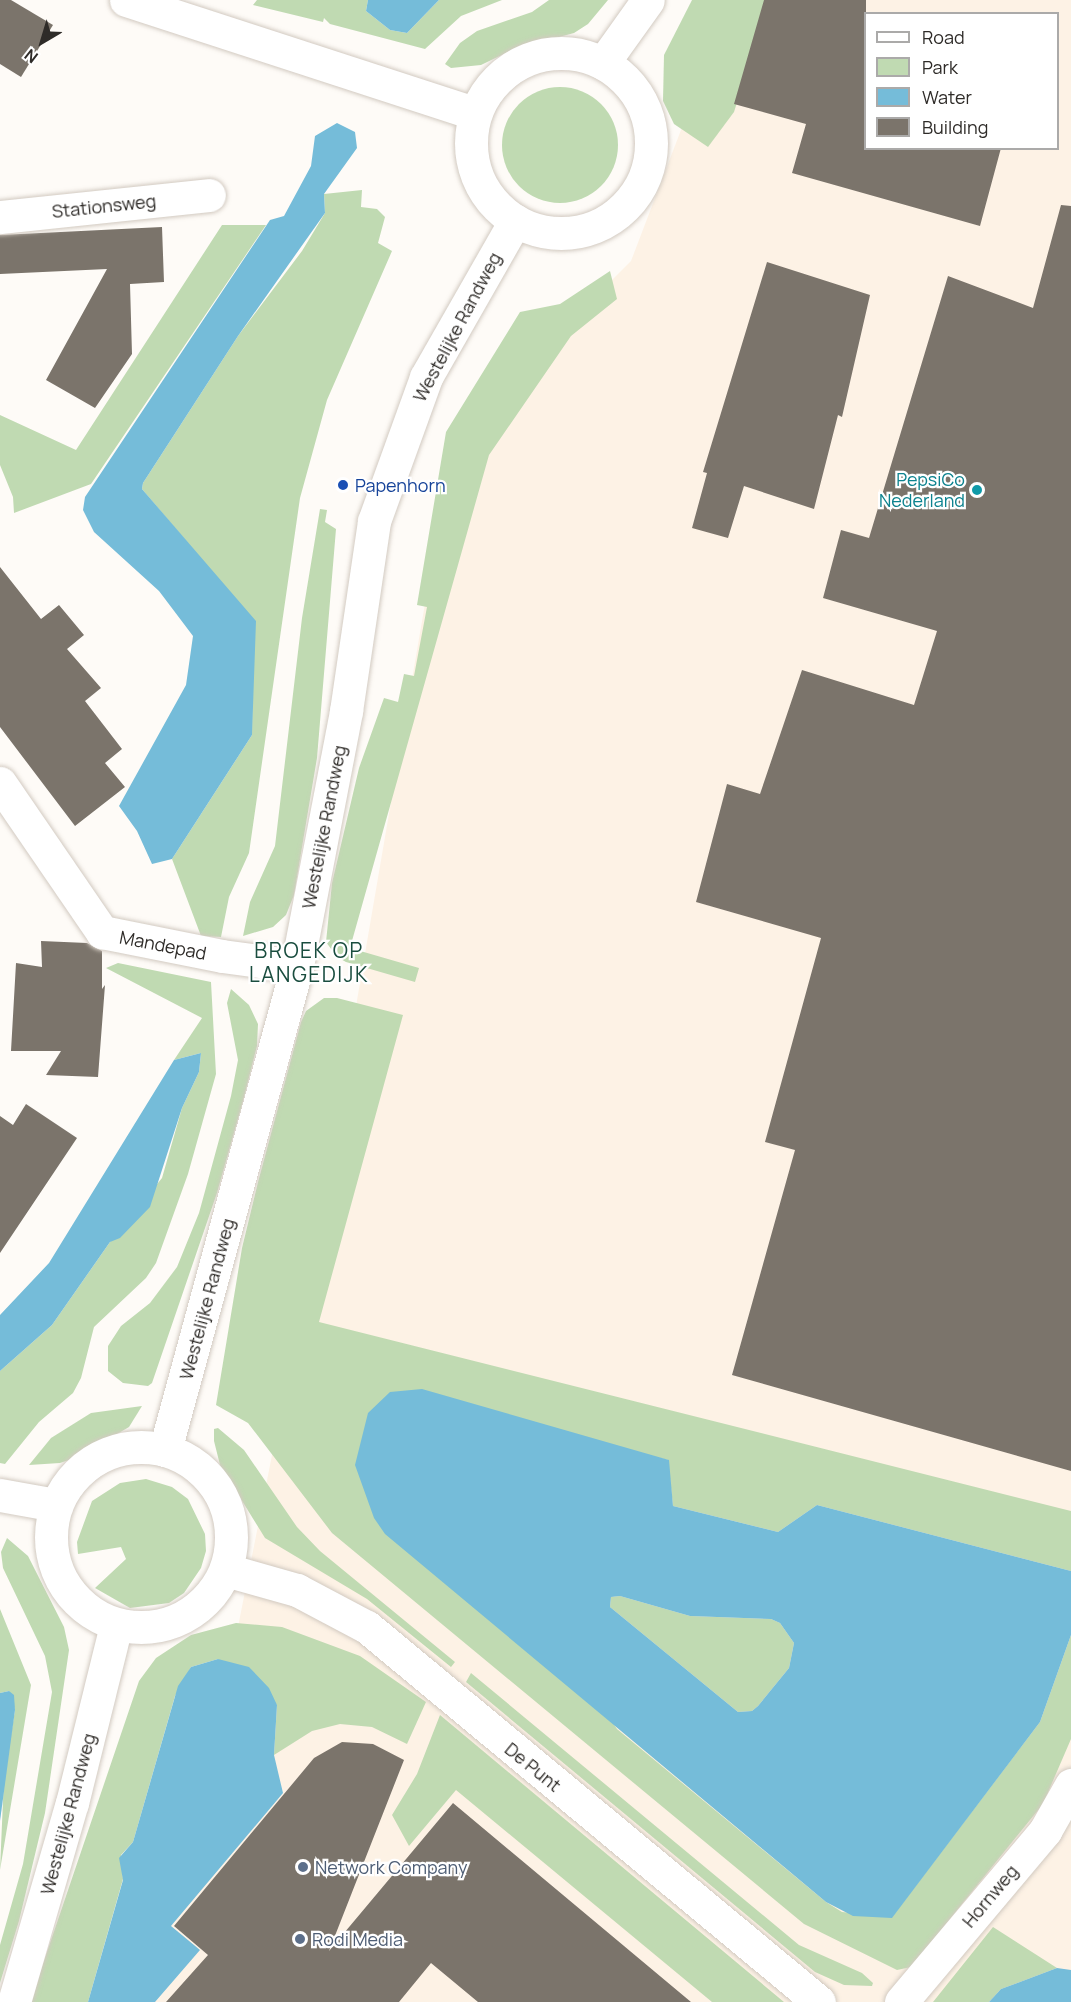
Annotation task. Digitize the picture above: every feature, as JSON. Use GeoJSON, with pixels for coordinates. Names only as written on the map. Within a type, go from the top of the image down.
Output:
{"type":"FeatureCollection","features":[{"type":"Feature","properties":{"kind":"street"},"geometry":{"type":"LineString","coordinates":[[126,0],[192,11],[474,113]]}},
{"type":"Feature","properties":{"kind":"street"},"geometry":{"type":"LineString","coordinates":[[603,63],[648,0]]}},
{"type":"Feature","properties":{"kind":"street"},"geometry":{"type":"LineString","coordinates":[[553,52],[579,54],[603,63],[638,95],[647,116],[652,140],[649,163],[641,186],[620,211],[585,231],[561,234],[537,231],[515,221],[495,206],[471,162],[470,137],[474,113],[487,90],[505,71],[527,58],[553,52]]}},
{"type":"Feature","properties":{"kind":"street","name":"Stationsweg"},"geometry":{"type":"LineString","coordinates":[[0,217],[209,195]]}},
{"type":"Feature","properties":{"kind":"street","name":"Westelijke Randweg"},"geometry":{"type":"LineString","coordinates":[[165,1450],[297,966],[346,711],[374,521],[426,377],[515,221]]}},
{"type":"Feature","properties":{"kind":"street","name":"Mandepad"},"geometry":{"type":"LineString","coordinates":[[0,783],[102,932],[222,956],[297,966]]}},
{"type":"Feature","properties":{"kind":"street"},"geometry":{"type":"LineString","coordinates":[[133,1447],[165,1450],[183,1457],[204,1472],[220,1493],[230,1518],[231,1544],[226,1570],[212,1593],[192,1612],[168,1623],[141,1628],[116,1625],[88,1611],[68,1589],[55,1563],[51,1534],[56,1505],[80,1471],[108,1452],[133,1447]]}},
{"type":"Feature","properties":{"kind":"street"},"geometry":{"type":"LineString","coordinates":[[0,1495],[56,1505]]}},
{"type":"Feature","properties":{"kind":"street","name":"De Punt"},"geometry":{"type":"LineString","coordinates":[[226,1570],[297,1590],[367,1627],[819,2002]]}},
{"type":"Feature","properties":{"kind":"street","name":"Westelijke Randweg"},"geometry":{"type":"LineString","coordinates":[[14,2002],[72,1803],[116,1625]]}},
{"type":"Feature","properties":{"kind":"street","name":"Hornweg"},"geometry":{"type":"LineString","coordinates":[[902,2002],[1045,1831],[1071,1785]]}},
{"type":"Feature","properties":{"kind":"shaded area"},"geometry":{"type":"Polygon","coordinates":[[[750,0],[1071,0],[1071,2002],[134,2002],[221,1713],[325,1187],[439,522],[529,363],[631,261],[689,109],[750,0]]]}},
{"type":"Feature","properties":{"kind":"green space"},"geometry":{"type":"Polygon","coordinates":[[[257,0],[368,0],[366,11],[390,30],[407,33],[439,0],[502,0],[461,16],[425,49],[330,24],[324,18],[323,22],[253,5],[257,0]]]}},
{"type":"Feature","properties":{"kind":"green space"},"geometry":{"type":"Polygon","coordinates":[[[549,0],[608,0],[588,24],[574,33],[514,49],[481,65],[451,68],[445,64],[460,43],[477,31],[532,12],[549,0]]]}},
{"type":"Feature","properties":{"kind":"green space"},"geometry":{"type":"Polygon","coordinates":[[[692,0],[769,0],[734,112],[708,147],[674,124],[663,101],[664,55],[692,0]]]}},
{"type":"Feature","properties":{"kind":"green space"},"geometry":{"type":"Polygon","coordinates":[[[560,87],[582,92],[601,104],[613,123],[618,145],[613,167],[601,186],[582,198],[560,203],[538,198],[519,186],[507,167],[502,145],[507,123],[519,104],[538,92],[560,87]]]}},
{"type":"Feature","properties":{"kind":"green space"},"geometry":{"type":"Polygon","coordinates":[[[362,190],[361,207],[377,209],[385,217],[378,243],[392,251],[327,400],[300,498],[249,853],[229,897],[221,937],[201,936],[172,859],[252,735],[253,620],[142,489],[143,483],[238,336],[302,251],[325,213],[324,194],[362,190]]]}},
{"type":"Feature","properties":{"kind":"green space"},"geometry":{"type":"Polygon","coordinates":[[[222,225],[266,225],[91,484],[14,513],[13,497],[0,465],[0,415],[76,450],[222,225]]]}},
{"type":"Feature","properties":{"kind":"green space"},"geometry":{"type":"Polygon","coordinates":[[[610,271],[617,299],[571,336],[489,455],[350,948],[419,968],[415,982],[346,962],[337,957],[326,942],[332,883],[359,768],[384,698],[398,702],[404,674],[414,676],[427,607],[417,605],[446,432],[520,312],[560,304],[610,271]]]}},
{"type":"Feature","properties":{"kind":"green space"},"geometry":{"type":"Polygon","coordinates":[[[320,509],[327,510],[325,522],[336,529],[317,758],[294,895],[286,915],[273,927],[243,936],[250,902],[275,846],[302,618],[320,509]]]}},
{"type":"Feature","properties":{"kind":"green space"},"geometry":{"type":"Polygon","coordinates":[[[118,963],[211,982],[216,1074],[188,1174],[156,1263],[146,1278],[94,1327],[81,1378],[73,1393],[39,1422],[5,1464],[0,1463],[0,1371],[52,1325],[110,1242],[162,1178],[182,1108],[199,1072],[201,1053],[174,1060],[202,1018],[106,968],[118,963]]]}},
{"type":"Feature","properties":{"kind":"green space"},"geometry":{"type":"Polygon","coordinates":[[[231,989],[249,1005],[258,1024],[257,1046],[243,1101],[217,1193],[152,1383],[148,1386],[123,1383],[108,1371],[108,1346],[121,1326],[150,1303],[177,1267],[199,1213],[231,1096],[238,1060],[227,1003],[231,989]]]}},
{"type":"Feature","properties":{"kind":"green space"},"geometry":{"type":"Polygon","coordinates":[[[324,998],[337,998],[403,1015],[319,1322],[1071,1511],[1071,1571],[817,1505],[778,1532],[673,1506],[668,1460],[390,1392],[617,1729],[826,1902],[842,1912],[892,1917],[1040,1722],[1071,1635],[1071,1739],[1043,1804],[911,1967],[897,1970],[804,1924],[332,1533],[248,1423],[216,1405],[242,1248],[258,1182],[301,1022],[306,1011],[324,998]]]}},
{"type":"Feature","properties":{"kind":"green space"},"geometry":{"type":"Polygon","coordinates":[[[142,1406],[129,1427],[78,1457],[60,1463],[29,1465],[51,1438],[91,1413],[142,1406]]]}},
{"type":"Feature","properties":{"kind":"green space"},"geometry":{"type":"Polygon","coordinates":[[[218,1428],[244,1450],[297,1527],[320,1551],[455,1662],[451,1667],[367,1599],[265,1538],[220,1465],[214,1441],[214,1429],[218,1428]]]}},
{"type":"Feature","properties":{"kind":"green space"},"geometry":{"type":"Polygon","coordinates":[[[146,1479],[172,1487],[188,1499],[205,1534],[206,1551],[201,1568],[184,1593],[169,1603],[130,1608],[95,1588],[126,1559],[121,1547],[78,1554],[77,1542],[92,1501],[120,1483],[146,1479]]]}},
{"type":"Feature","properties":{"kind":"green space"},"geometry":{"type":"Polygon","coordinates":[[[7,1538],[28,1556],[64,1627],[69,1650],[45,1813],[19,1921],[0,1983],[0,1945],[23,1864],[52,1692],[45,1656],[3,1568],[1,1552],[7,1538]]]}},
{"type":"Feature","properties":{"kind":"green space"},"geometry":{"type":"Polygon","coordinates":[[[620,1596],[690,1616],[771,1619],[780,1623],[794,1643],[789,1668],[758,1706],[752,1711],[738,1712],[610,1607],[611,1597],[620,1596]]]}},
{"type":"Feature","properties":{"kind":"green space"},"geometry":{"type":"Polygon","coordinates":[[[0,1609],[31,1685],[0,1870],[4,1777],[15,1710],[9,1691],[0,1693],[0,1609]]]}},
{"type":"Feature","properties":{"kind":"green space"},"geometry":{"type":"Polygon","coordinates":[[[236,1623],[282,1627],[360,1656],[426,1702],[407,1744],[372,1727],[340,1724],[312,1731],[274,1755],[277,1705],[218,1659],[191,1667],[175,1696],[133,1842],[121,1855],[123,1879],[88,2002],[30,2002],[139,1681],[156,1658],[191,1635],[236,1623]]]}},
{"type":"Feature","properties":{"kind":"green space"},"geometry":{"type":"Polygon","coordinates":[[[471,1673],[799,1945],[862,1973],[873,1983],[872,1986],[844,1985],[815,1972],[466,1682],[471,1673]]]}},
{"type":"Feature","properties":{"kind":"green space"},"geometry":{"type":"Polygon","coordinates":[[[440,1715],[784,2002],[712,2002],[456,1790],[409,1846],[392,1815],[417,1774],[440,1715]]]}},
{"type":"Feature","properties":{"kind":"green space"},"geometry":{"type":"Polygon","coordinates":[[[993,1927],[1057,1968],[1001,1989],[989,2002],[933,2002],[993,1927]]]}},
{"type":"Feature","properties":{"kind":"water"},"geometry":{"type":"Polygon","coordinates":[[[368,0],[439,0],[407,33],[390,30],[366,11],[368,0]]]}},
{"type":"Feature","properties":{"kind":"water"},"geometry":{"type":"Polygon","coordinates":[[[337,123],[355,132],[357,148],[324,194],[325,213],[238,336],[143,483],[142,489],[256,621],[252,735],[172,859],[152,864],[137,831],[119,806],[186,685],[193,636],[159,591],[94,532],[83,510],[85,497],[270,220],[284,216],[311,166],[315,136],[337,123]]]}},
{"type":"Feature","properties":{"kind":"water"},"geometry":{"type":"Polygon","coordinates":[[[201,1053],[199,1072],[182,1108],[150,1207],[120,1238],[110,1242],[52,1325],[0,1371],[0,1315],[49,1263],[174,1060],[201,1053]]]}},
{"type":"Feature","properties":{"kind":"water"},"geometry":{"type":"Polygon","coordinates":[[[422,1389],[669,1460],[673,1506],[778,1532],[817,1505],[1071,1571],[1071,1635],[1040,1722],[892,1918],[853,1916],[826,1902],[385,1534],[374,1518],[355,1465],[368,1413],[390,1392],[422,1389]],[[620,1596],[611,1597],[610,1607],[738,1712],[752,1711],[789,1668],[794,1643],[780,1623],[771,1619],[690,1616],[620,1596]]]}},
{"type":"Feature","properties":{"kind":"water"},"geometry":{"type":"Polygon","coordinates":[[[218,1659],[249,1667],[269,1688],[277,1705],[274,1755],[283,1793],[171,1926],[200,1950],[155,2002],[88,2002],[123,1880],[119,1858],[133,1842],[178,1686],[191,1667],[218,1659]]]}},
{"type":"Feature","properties":{"kind":"water"},"geometry":{"type":"Polygon","coordinates":[[[9,1691],[14,1695],[15,1710],[0,1821],[0,1693],[9,1691]]]}},
{"type":"Feature","properties":{"kind":"water"},"geometry":{"type":"Polygon","coordinates":[[[1057,1968],[1071,1970],[1071,2002],[989,2002],[1001,1989],[1057,1968]]]}},
{"type":"Feature","properties":{"kind":"building"},"geometry":{"type":"Polygon","coordinates":[[[0,0],[11,0],[53,25],[21,77],[0,64],[0,0]]]}},
{"type":"Feature","properties":{"kind":"building"},"geometry":{"type":"Polygon","coordinates":[[[764,0],[866,0],[866,12],[864,12],[864,150],[1000,150],[980,226],[792,173],[806,124],[734,104],[764,0]]]}},
{"type":"Feature","properties":{"kind":"building"},"geometry":{"type":"Polygon","coordinates":[[[1061,205],[1071,206],[1071,1471],[732,1375],[795,1150],[765,1142],[821,938],[696,902],[727,784],[760,794],[802,670],[914,705],[937,631],[823,598],[841,530],[869,538],[948,276],[1033,308],[1061,205]]]}},
{"type":"Feature","properties":{"kind":"building"},"geometry":{"type":"Polygon","coordinates":[[[162,227],[164,282],[130,284],[132,354],[95,408],[46,380],[107,269],[0,274],[0,235],[162,227]]]}},
{"type":"Feature","properties":{"kind":"building"},"geometry":{"type":"Polygon","coordinates":[[[767,262],[870,295],[842,417],[838,415],[814,509],[744,486],[728,538],[692,528],[707,473],[703,472],[767,262]]]}},
{"type":"Feature","properties":{"kind":"building"},"geometry":{"type":"Polygon","coordinates":[[[0,567],[41,619],[59,605],[84,635],[67,649],[101,688],[85,701],[122,749],[105,763],[125,787],[75,826],[0,727],[0,567]]]}},
{"type":"Feature","properties":{"kind":"building"},"geometry":{"type":"Polygon","coordinates":[[[41,941],[87,943],[102,951],[102,989],[105,985],[98,1077],[46,1075],[61,1051],[11,1051],[16,963],[42,967],[41,941]]]}},
{"type":"Feature","properties":{"kind":"building"},"geometry":{"type":"Polygon","coordinates":[[[26,1104],[77,1138],[0,1253],[0,1116],[13,1125],[26,1104]]]}},
{"type":"Feature","properties":{"kind":"building"},"geometry":{"type":"Polygon","coordinates":[[[342,1742],[373,1744],[404,1760],[329,1951],[453,1803],[691,2002],[478,2002],[431,1963],[399,2002],[166,2002],[208,1955],[174,1926],[314,1758],[342,1742]]]}},
{"type":"Feature","properties":{"kind":"place","name":"Papenhorn"},"geometry":{"type":"Point","coordinates":[343,485]}},
{"type":"Feature","properties":{"kind":"place","name":"PepsiCo Nederland"},"geometry":{"type":"Point","coordinates":[977,490]}},
{"type":"Feature","properties":{"kind":"place","name":"Network Company"},"geometry":{"type":"Point","coordinates":[303,1867]}},
{"type":"Feature","properties":{"kind":"place","name":"Rodi Media"},"geometry":{"type":"Point","coordinates":[300,1939]}},
{"type":"Feature","properties":{"kind":"district","name":"BROEK OP LANGEDIJK"},"geometry":{"type":"Point","coordinates":[309,962]}}]}
